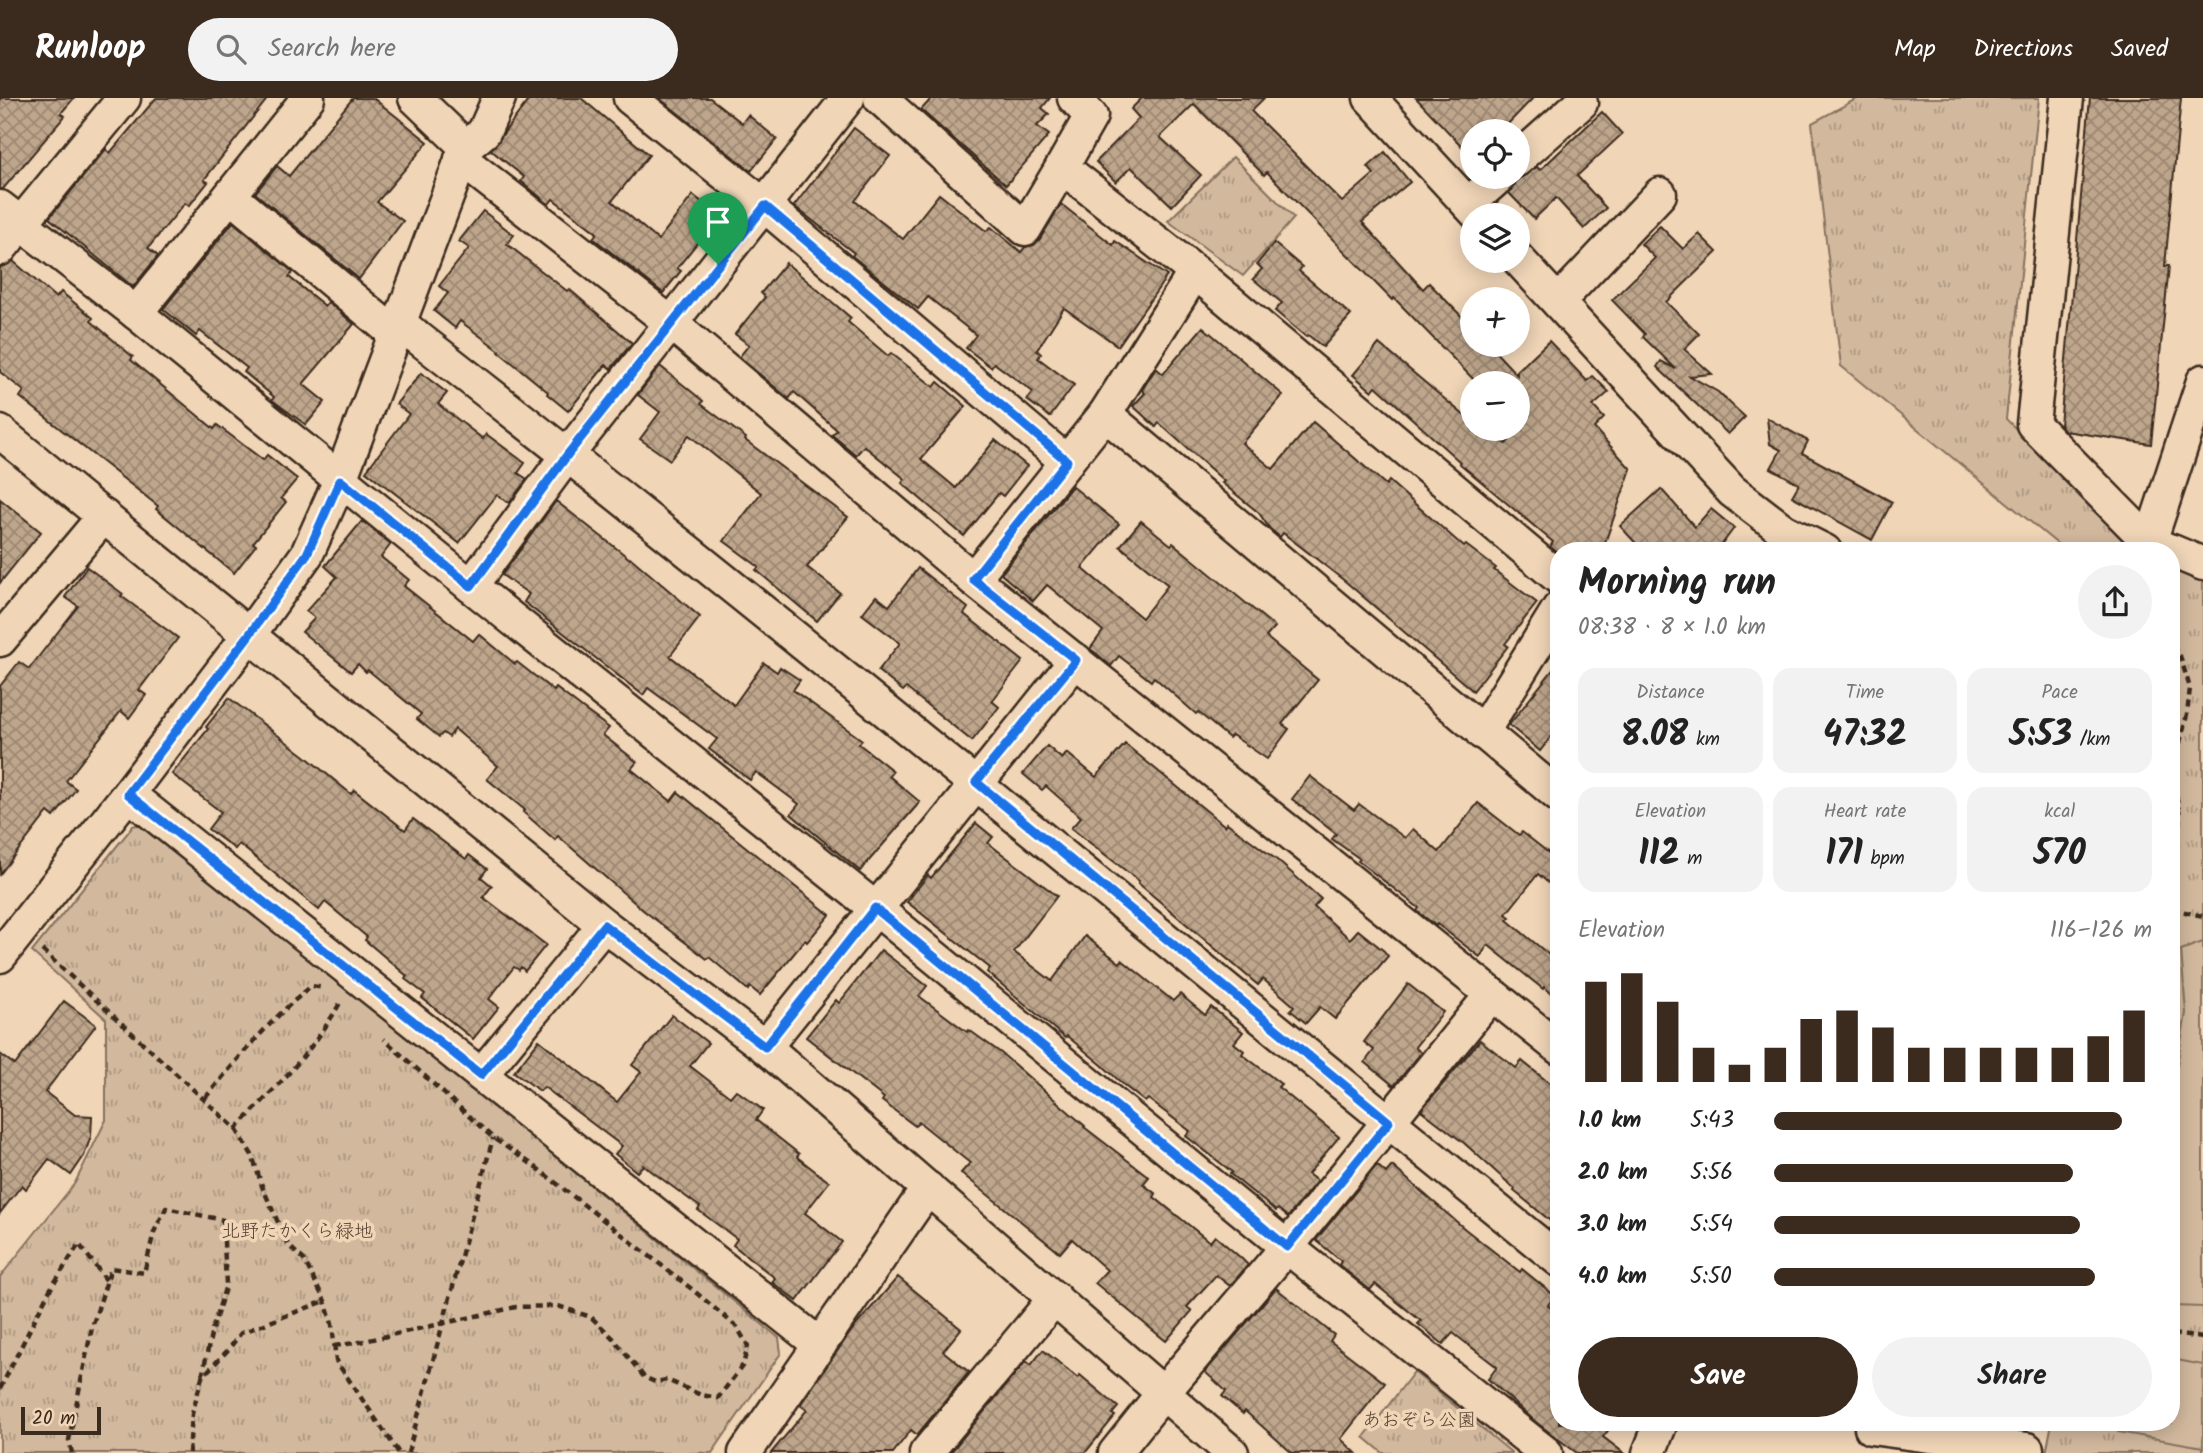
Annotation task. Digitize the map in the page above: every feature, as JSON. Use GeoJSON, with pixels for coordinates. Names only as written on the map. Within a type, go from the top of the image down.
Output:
{"type":"FeatureCollection","features":[{"type":"Feature","properties":{"kind":"street"},"geometry":{"type":"LineString","coordinates":[[0,249],[11,215],[124,98]]}},
{"type":"Feature","properties":{"kind":"street"},"geometry":{"type":"LineString","coordinates":[[136,313],[308,98]]}},
{"type":"Feature","properties":{"kind":"street"},"geometry":{"type":"LineString","coordinates":[[415,98],[464,153],[671,323],[973,579],[1550,1041]]}},
{"type":"Feature","properties":{"kind":"street"},"geometry":{"type":"LineString","coordinates":[[0,956],[128,794],[307,554],[340,480],[464,153],[484,132],[499,98]]}},
{"type":"Feature","properties":{"kind":"street"},"geometry":{"type":"LineString","coordinates":[[629,98],[765,206],[1067,461]]}},
{"type":"Feature","properties":{"kind":"street"},"geometry":{"type":"LineString","coordinates":[[471,586],[568,454],[848,98]]}},
{"type":"Feature","properties":{"kind":"street"},"geometry":{"type":"LineString","coordinates":[[880,98],[1025,229],[1091,116],[1074,98]]}},
{"type":"Feature","properties":{"kind":"street"},"geometry":{"type":"LineString","coordinates":[[1370,98],[1467,203]]}},
{"type":"Feature","properties":{"kind":"street"},"geometry":{"type":"LineString","coordinates":[[2067,98],[2033,424],[2153,542]]}},
{"type":"Feature","properties":{"kind":"street"},"geometry":{"type":"LineString","coordinates":[[1530,148],[1581,103]]}},
{"type":"Feature","properties":{"kind":"street"},"geometry":{"type":"LineString","coordinates":[[1062,167],[1195,272],[1550,570]]}},
{"type":"Feature","properties":{"kind":"street"},"geometry":{"type":"LineString","coordinates":[[1479,203],[1490,189]]}},
{"type":"Feature","properties":{"kind":"street"},"geometry":{"type":"LineString","coordinates":[[1558,302],[1660,194]]}},
{"type":"Feature","properties":{"kind":"street"},"geometry":{"type":"LineString","coordinates":[[230,196],[397,329],[568,454],[976,782],[1550,1253]]}},
{"type":"Feature","properties":{"kind":"street"},"geometry":{"type":"LineString","coordinates":[[11,215],[875,908],[1287,1247],[1546,1453]]}},
{"type":"Feature","properties":{"kind":"street"},"geometry":{"type":"LineString","coordinates":[[973,579],[1105,414],[1195,272]]}},
{"type":"Feature","properties":{"kind":"street"},"geometry":{"type":"LineString","coordinates":[[1530,272],[1732,491],[1783,530],[1807,542]]}},
{"type":"Feature","properties":{"kind":"street"},"geometry":{"type":"LineString","coordinates":[[2162,542],[2203,382]]}},
{"type":"Feature","properties":{"kind":"street"},"geometry":{"type":"LineString","coordinates":[[1105,414],[1482,733],[1550,784]]}},
{"type":"Feature","properties":{"kind":"street"},"geometry":{"type":"LineString","coordinates":[[0,432],[604,925],[765,1047],[1232,1453]]}},
{"type":"Feature","properties":{"kind":"street"},"geometry":{"type":"LineString","coordinates":[[0,640],[104,516]]}},
{"type":"Feature","properties":{"kind":"street"},"geometry":{"type":"LineString","coordinates":[[2180,556],[2203,564]]}},
{"type":"Feature","properties":{"kind":"street"},"geometry":{"type":"LineString","coordinates":[[1482,733],[1550,623]]}},
{"type":"Feature","properties":{"kind":"street"},"geometry":{"type":"LineString","coordinates":[[765,1047],[1076,660]]}},
{"type":"Feature","properties":{"kind":"street"},"geometry":{"type":"LineString","coordinates":[[128,794],[820,1345]]}},
{"type":"Feature","properties":{"kind":"street"},"geometry":{"type":"LineString","coordinates":[[481,1075],[604,925]]}},
{"type":"Feature","properties":{"kind":"street"},"geometry":{"type":"LineString","coordinates":[[1115,1453],[1287,1247],[1492,994]]}},
{"type":"Feature","properties":{"kind":"street"},"geometry":{"type":"LineString","coordinates":[[745,1453],[928,1188]]}},
{"type":"Feature","properties":{"kind":"street"},"geometry":{"type":"LineString","coordinates":[[926,1453],[1055,1298]]}},
{"type":"Feature","properties":{"kind":"street"},"geometry":{"type":"LineString","coordinates":[[1649,1453],[1658,1431]]}},
{"type":"Feature","properties":{"kind":"street"},"geometry":{"type":"LineString","coordinates":[[1870,1435],[2028,1442]]}},
{"type":"Feature","properties":{"kind":"path"},"geometry":{"type":"LineString","coordinates":[[2180,656],[2190,688],[2180,742]]}},
{"type":"Feature","properties":{"kind":"path"},"geometry":{"type":"LineString","coordinates":[[2180,911],[2203,915]]}},
{"type":"Feature","properties":{"kind":"path"},"geometry":{"type":"LineString","coordinates":[[20,930],[236,1129],[252,1155],[262,1186],[288,1245],[304,1259],[325,1301],[332,1324],[336,1361],[399,1453]]}},
{"type":"Feature","properties":{"kind":"path"},"geometry":{"type":"LineString","coordinates":[[205,1098],[250,1044],[296,998],[312,986],[329,989]]}},
{"type":"Feature","properties":{"kind":"path"},"geometry":{"type":"LineString","coordinates":[[335,995],[351,1009]]}},
{"type":"Feature","properties":{"kind":"path"},"geometry":{"type":"LineString","coordinates":[[236,1129],[306,1055],[326,1028],[341,1000]]}},
{"type":"Feature","properties":{"kind":"path"},"geometry":{"type":"LineString","coordinates":[[334,1346],[516,1307],[558,1306],[591,1317],[613,1338],[643,1377],[655,1382],[667,1380],[701,1395],[719,1398],[743,1365],[748,1346],[737,1327],[533,1165],[493,1138],[381,1035]]}},
{"type":"Feature","properties":{"kind":"path"},"geometry":{"type":"LineString","coordinates":[[408,1453],[493,1138]]}},
{"type":"Feature","properties":{"kind":"path"},"geometry":{"type":"LineString","coordinates":[[72,1453],[69,1440],[92,1326],[111,1268],[144,1273],[154,1232],[166,1208],[223,1220],[226,1285],[192,1414],[189,1453]]}},
{"type":"Feature","properties":{"kind":"path"},"geometry":{"type":"LineString","coordinates":[[0,1389],[48,1293],[79,1244],[107,1281]]}},
{"type":"Feature","properties":{"kind":"path"},"geometry":{"type":"LineString","coordinates":[[202,1377],[241,1333],[325,1301]]}},
{"type":"Feature","properties":{"kind":"path"},"geometry":{"type":"LineString","coordinates":[[2180,1335],[2203,1338]]}},
{"type":"Feature","properties":{"kind":"green space"},"geometry":{"type":"Polygon","coordinates":[[[1858,98],[2039,98],[2006,419],[2130,542],[2055,542],[1841,366],[1812,123],[1858,98]]]}},
{"type":"Feature","properties":{"kind":"green space"},"geometry":{"type":"Polygon","coordinates":[[[1233,157],[1294,218],[1243,276],[1168,221],[1233,157]]]}},
{"type":"Feature","properties":{"kind":"green space"},"geometry":{"type":"Polygon","coordinates":[[[2203,562],[2203,1453],[2046,1453],[2050,1431],[2180,1431],[2180,566],[2203,562]]]}},
{"type":"Feature","properties":{"kind":"green space","name":"北野たかくら緑地"},"geometry":{"type":"Polygon","coordinates":[[[144,823],[779,1338],[781,1353],[712,1453],[0,1453],[0,1277],[75,1183],[106,1120],[106,1019],[32,952],[133,826],[144,823]]]}},
{"type":"Feature","properties":{"kind":"green space"},"geometry":{"type":"Polygon","coordinates":[[[2203,942],[2203,1307],[2180,1306],[2180,1048],[2186,1013],[2181,950],[2203,942]]]}},
{"type":"Feature","properties":{"kind":"green space"},"geometry":{"type":"Polygon","coordinates":[[[2180,1361],[2203,1365],[2203,1447],[2118,1432],[2180,1431],[2180,1361]]]}},
{"type":"Feature","properties":{"kind":"green space","name":"あおぞら公園"},"geometry":{"type":"Polygon","coordinates":[[[1414,1372],[1512,1453],[1383,1453],[1364,1437],[1414,1372]]]}},
{"type":"Feature","properties":{"kind":"building"},"geometry":{"type":"Polygon","coordinates":[[[0,98],[74,98],[61,113],[65,116],[3,189],[0,189],[0,98]]]}},
{"type":"Feature","properties":{"kind":"building"},"geometry":{"type":"Polygon","coordinates":[[[156,98],[268,98],[204,180],[208,182],[189,206],[185,203],[148,248],[158,256],[133,287],[49,218],[106,149],[110,153],[156,98]]]}},
{"type":"Feature","properties":{"kind":"building"},"geometry":{"type":"Polygon","coordinates":[[[353,98],[373,98],[428,142],[377,202],[403,221],[359,279],[255,193],[277,166],[289,176],[353,98]]]}},
{"type":"Feature","properties":{"kind":"building"},"geometry":{"type":"Polygon","coordinates":[[[530,98],[581,98],[649,155],[612,201],[658,240],[693,195],[719,216],[677,268],[681,271],[663,293],[593,238],[597,233],[553,199],[549,204],[546,202],[521,181],[524,177],[491,150],[530,98]]]}},
{"type":"Feature","properties":{"kind":"building"},"geometry":{"type":"Polygon","coordinates":[[[659,98],[710,98],[742,123],[748,115],[777,139],[751,171],[659,98]]]}},
{"type":"Feature","properties":{"kind":"building"},"geometry":{"type":"Polygon","coordinates":[[[932,98],[1050,98],[1042,108],[1049,114],[1037,126],[1049,135],[1006,185],[921,110],[932,98]]]}},
{"type":"Feature","properties":{"kind":"building"},"geometry":{"type":"Polygon","coordinates":[[[1142,98],[1264,98],[1251,111],[1342,202],[1374,174],[1368,167],[1385,152],[1410,182],[1362,222],[1423,289],[1429,283],[1460,315],[1460,357],[1500,357],[1513,371],[1465,371],[1267,172],[1264,175],[1194,104],[1160,137],[1201,175],[1172,206],[1131,167],[1116,182],[1096,162],[1139,118],[1131,109],[1142,98]]]}},
{"type":"Feature","properties":{"kind":"building"},"geometry":{"type":"Polygon","coordinates":[[[1416,98],[1533,98],[1513,119],[1460,119],[1460,144],[1416,98]]]}},
{"type":"Feature","properties":{"kind":"building"},"geometry":{"type":"Polygon","coordinates":[[[2090,98],[2181,98],[2165,266],[2169,266],[2151,444],[2065,431],[2060,425],[2090,98]]]}},
{"type":"Feature","properties":{"kind":"building"},"geometry":{"type":"Polygon","coordinates":[[[1602,112],[1622,134],[1577,176],[1606,208],[1584,229],[1556,198],[1534,219],[1530,215],[1530,203],[1519,203],[1509,193],[1511,189],[1530,189],[1530,172],[1537,167],[1540,170],[1602,112]]]}},
{"type":"Feature","properties":{"kind":"building"},"geometry":{"type":"Polygon","coordinates":[[[854,128],[890,156],[855,201],[903,239],[939,194],[986,231],[991,227],[1021,252],[1040,239],[1061,204],[1113,245],[1115,241],[1167,276],[1118,346],[1064,308],[1037,350],[1041,354],[1038,358],[1074,385],[1050,417],[1027,400],[1033,392],[994,363],[991,367],[966,348],[976,335],[928,297],[918,309],[852,256],[854,253],[794,206],[854,128]]]}},
{"type":"Feature","properties":{"kind":"building"},"geometry":{"type":"Polygon","coordinates":[[[483,211],[514,235],[507,244],[567,291],[569,289],[632,343],[611,369],[606,365],[568,411],[500,351],[460,321],[455,328],[434,311],[448,293],[439,286],[469,248],[459,241],[483,211]]]}},
{"type":"Feature","properties":{"kind":"building"},"geometry":{"type":"Polygon","coordinates":[[[233,222],[293,272],[289,277],[325,306],[328,302],[354,324],[303,384],[325,402],[306,425],[272,400],[274,397],[244,372],[247,368],[200,331],[196,336],[163,309],[233,222]]]}},
{"type":"Feature","properties":{"kind":"building"},"geometry":{"type":"Polygon","coordinates":[[[1660,226],[1683,249],[1699,234],[1717,252],[1666,302],[1699,334],[1684,349],[1712,374],[1690,376],[1718,392],[1745,417],[1728,434],[1657,367],[1661,361],[1676,369],[1643,337],[1645,334],[1612,300],[1655,258],[1641,244],[1660,226]]]}},
{"type":"Feature","properties":{"kind":"building"},"geometry":{"type":"Polygon","coordinates":[[[1274,243],[1302,267],[1299,271],[1351,315],[1323,347],[1308,335],[1306,337],[1275,311],[1282,303],[1253,279],[1262,269],[1257,264],[1274,243]]]}},
{"type":"Feature","properties":{"kind":"building"},"geometry":{"type":"Polygon","coordinates":[[[13,261],[56,298],[61,292],[93,318],[91,321],[133,357],[131,360],[214,429],[217,425],[263,460],[267,455],[297,479],[281,498],[286,502],[253,543],[256,545],[234,573],[156,509],[158,506],[20,397],[24,391],[0,372],[0,267],[13,261]]]}},
{"type":"Feature","properties":{"kind":"building"},"geometry":{"type":"Polygon","coordinates":[[[786,263],[851,318],[848,322],[888,356],[891,353],[934,387],[938,382],[966,406],[921,459],[956,488],[995,440],[1027,466],[1003,496],[999,493],[964,536],[902,483],[905,479],[864,446],[856,455],[832,435],[837,430],[794,392],[789,399],[739,357],[749,345],[735,334],[765,297],[761,293],[786,263]]]}},
{"type":"Feature","properties":{"kind":"building"},"geometry":{"type":"Polygon","coordinates":[[[1203,327],[1283,395],[1242,443],[1273,469],[1313,422],[1386,485],[1389,481],[1464,547],[1466,545],[1496,568],[1494,570],[1537,603],[1473,691],[1346,582],[1283,533],[1280,537],[1270,529],[1259,513],[1222,483],[1224,481],[1159,423],[1156,427],[1133,406],[1145,393],[1142,390],[1156,368],[1163,374],[1203,327]]]}},
{"type":"Feature","properties":{"kind":"building"},"geometry":{"type":"Polygon","coordinates":[[[1549,341],[1587,381],[1593,376],[1609,392],[1593,406],[1604,418],[1594,428],[1631,469],[1605,542],[1553,542],[1459,463],[1376,386],[1372,391],[1353,375],[1379,344],[1460,412],[1460,441],[1502,441],[1506,444],[1509,441],[1530,441],[1530,371],[1517,371],[1549,341]]]}},
{"type":"Feature","properties":{"kind":"building"},"geometry":{"type":"Polygon","coordinates":[[[660,366],[703,401],[701,404],[746,438],[745,440],[848,517],[807,567],[840,593],[817,621],[756,570],[759,567],[724,541],[761,493],[689,435],[670,460],[640,439],[660,412],[638,395],[660,366]]]}},
{"type":"Feature","properties":{"kind":"building"},"geometry":{"type":"Polygon","coordinates":[[[421,373],[447,393],[438,404],[483,439],[486,434],[525,463],[518,473],[527,479],[509,503],[497,495],[459,543],[366,471],[409,414],[396,404],[421,373]]]}},
{"type":"Feature","properties":{"kind":"building"},"geometry":{"type":"Polygon","coordinates":[[[1767,418],[1808,441],[1802,453],[1892,502],[1872,540],[1792,496],[1799,484],[1771,468],[1781,450],[1770,444],[1767,418]]]}},
{"type":"Feature","properties":{"kind":"building"},"geometry":{"type":"Polygon","coordinates":[[[1072,486],[1119,524],[1082,568],[1142,618],[1168,585],[1120,546],[1141,521],[1171,545],[1173,543],[1275,627],[1266,637],[1318,680],[1282,724],[1289,729],[1267,759],[1232,735],[1229,738],[1198,712],[1196,714],[1154,677],[1151,681],[1119,656],[1111,666],[1090,649],[1103,631],[1047,585],[1033,601],[1001,574],[1072,486]]]}},
{"type":"Feature","properties":{"kind":"building"},"geometry":{"type":"Polygon","coordinates":[[[1661,489],[1695,527],[1711,509],[1734,528],[1724,542],[1635,542],[1620,526],[1661,489]]]}},
{"type":"Feature","properties":{"kind":"building"},"geometry":{"type":"Polygon","coordinates":[[[0,499],[41,532],[0,583],[0,499]]]}},
{"type":"Feature","properties":{"kind":"building"},"geometry":{"type":"Polygon","coordinates":[[[556,501],[631,558],[700,617],[670,656],[734,705],[764,663],[777,672],[780,667],[800,680],[793,690],[862,740],[859,744],[893,771],[889,776],[920,802],[860,871],[791,814],[799,804],[756,772],[750,780],[709,749],[717,739],[648,688],[643,695],[524,602],[529,594],[502,575],[556,501]]]}},
{"type":"Feature","properties":{"kind":"building"},"geometry":{"type":"Polygon","coordinates":[[[362,521],[391,544],[381,557],[409,580],[404,586],[473,641],[479,634],[515,664],[517,662],[554,691],[556,688],[609,728],[603,735],[637,762],[631,769],[671,801],[678,792],[830,915],[807,942],[805,940],[760,995],[750,987],[748,990],[709,957],[707,959],[643,910],[558,836],[555,840],[523,812],[525,810],[487,779],[498,766],[455,729],[449,737],[443,733],[439,737],[417,719],[421,714],[368,670],[366,672],[358,664],[351,672],[302,632],[315,618],[306,611],[337,577],[325,566],[362,521]]]}},
{"type":"Feature","properties":{"kind":"building"},"geometry":{"type":"Polygon","coordinates":[[[87,567],[178,638],[139,690],[146,695],[129,718],[121,711],[66,781],[76,789],[54,817],[48,812],[0,874],[0,686],[19,662],[29,669],[78,606],[65,597],[87,567]]]}},
{"type":"Feature","properties":{"kind":"building"},"geometry":{"type":"Polygon","coordinates":[[[918,568],[968,608],[964,614],[1023,661],[992,701],[999,707],[972,741],[906,688],[903,691],[878,671],[900,643],[862,614],[876,596],[889,606],[918,568]]]}},
{"type":"Feature","properties":{"kind":"building"},"geometry":{"type":"Polygon","coordinates":[[[1550,673],[1550,738],[1540,751],[1509,725],[1550,673]]]}},
{"type":"Feature","properties":{"kind":"building"},"geometry":{"type":"Polygon","coordinates":[[[229,698],[351,794],[354,790],[405,830],[413,819],[466,859],[469,855],[487,869],[481,877],[492,886],[483,897],[546,945],[525,971],[521,967],[519,970],[514,967],[489,999],[499,1007],[473,1039],[422,998],[425,994],[405,979],[407,976],[365,940],[367,937],[325,902],[319,910],[239,844],[235,849],[208,829],[221,812],[172,774],[229,698]]]}},
{"type":"Feature","properties":{"kind":"building"},"geometry":{"type":"Polygon","coordinates":[[[1125,744],[1225,826],[1227,823],[1277,860],[1321,899],[1314,907],[1350,939],[1358,930],[1388,956],[1335,1019],[1320,1007],[1306,1023],[1290,1010],[1294,1006],[1263,979],[1258,985],[1138,883],[1139,881],[1071,828],[1081,817],[1046,786],[1042,790],[1023,774],[1047,746],[1062,759],[1067,753],[1096,777],[1125,744]]]}},
{"type":"Feature","properties":{"kind":"building"},"geometry":{"type":"Polygon","coordinates":[[[1310,776],[1354,810],[1359,804],[1405,838],[1413,829],[1439,852],[1478,803],[1519,835],[1522,832],[1550,854],[1550,884],[1538,874],[1506,914],[1510,917],[1507,920],[1550,956],[1550,992],[1488,945],[1480,957],[1437,924],[1436,926],[1417,911],[1419,908],[1332,839],[1336,834],[1292,799],[1310,776]]]}},
{"type":"Feature","properties":{"kind":"building"},"geometry":{"type":"Polygon","coordinates":[[[976,823],[993,837],[988,843],[1057,896],[1014,952],[1052,981],[1085,936],[1120,963],[1122,960],[1173,1001],[1180,994],[1205,1015],[1211,1007],[1243,1032],[1234,1043],[1244,1051],[1242,1054],[1281,1084],[1278,1087],[1339,1137],[1308,1174],[1317,1181],[1288,1217],[1278,1209],[1276,1211],[1186,1136],[1190,1131],[1148,1099],[1145,1102],[1067,1036],[1065,1038],[987,972],[990,968],[907,902],[928,875],[931,878],[976,823]]]}},
{"type":"Feature","properties":{"kind":"building"},"geometry":{"type":"Polygon","coordinates":[[[881,950],[927,986],[919,996],[967,1032],[969,1030],[1001,1053],[1084,1127],[1149,1177],[1143,1184],[1156,1194],[1154,1197],[1210,1242],[1215,1236],[1241,1258],[1248,1265],[1230,1286],[1216,1275],[1187,1307],[1192,1311],[1166,1341],[1095,1283],[1107,1270],[1072,1239],[1060,1253],[961,1173],[970,1163],[919,1122],[915,1126],[882,1101],[884,1098],[806,1037],[836,1000],[839,1003],[881,950]]]}},
{"type":"Feature","properties":{"kind":"building"},"geometry":{"type":"Polygon","coordinates":[[[1408,984],[1443,1012],[1415,1047],[1421,1053],[1394,1086],[1365,1062],[1374,1050],[1364,1042],[1408,984]]]}},
{"type":"Feature","properties":{"kind":"building"},"geometry":{"type":"Polygon","coordinates":[[[64,1001],[96,1025],[45,1092],[75,1115],[92,1116],[91,1136],[84,1156],[71,1175],[49,1159],[26,1189],[22,1185],[0,1213],[0,1054],[15,1065],[64,1001]]]}},
{"type":"Feature","properties":{"kind":"building"},"geometry":{"type":"Polygon","coordinates":[[[672,1015],[708,1043],[690,1066],[730,1097],[736,1090],[763,1110],[756,1120],[829,1182],[805,1213],[842,1242],[797,1301],[772,1282],[775,1278],[733,1245],[737,1239],[698,1210],[700,1207],[643,1165],[637,1172],[615,1154],[622,1146],[544,1087],[540,1091],[514,1072],[539,1040],[617,1102],[641,1072],[632,1065],[672,1015]]]}},
{"type":"Feature","properties":{"kind":"building"},"geometry":{"type":"Polygon","coordinates":[[[1480,1040],[1516,1068],[1522,1061],[1550,1084],[1550,1221],[1514,1191],[1515,1189],[1464,1143],[1421,1110],[1480,1040]]]}},
{"type":"Feature","properties":{"kind":"building"},"geometry":{"type":"Polygon","coordinates":[[[1377,1165],[1386,1173],[1392,1166],[1465,1229],[1550,1292],[1550,1431],[1608,1431],[1603,1437],[1624,1453],[1577,1453],[1537,1423],[1488,1379],[1497,1367],[1453,1333],[1443,1344],[1418,1324],[1421,1321],[1375,1284],[1370,1290],[1339,1265],[1341,1261],[1316,1240],[1377,1165]]]}},
{"type":"Feature","properties":{"kind":"building"},"geometry":{"type":"Polygon","coordinates":[[[898,1277],[961,1329],[943,1351],[969,1372],[917,1435],[911,1430],[893,1453],[771,1453],[807,1410],[800,1405],[852,1330],[898,1277]]]}},
{"type":"Feature","properties":{"kind":"building"},"geometry":{"type":"Polygon","coordinates":[[[1276,1288],[1334,1335],[1330,1341],[1385,1383],[1341,1439],[1356,1453],[1292,1453],[1245,1411],[1243,1414],[1222,1396],[1226,1391],[1205,1372],[1276,1288]]]}},
{"type":"Feature","properties":{"kind":"building"},"geometry":{"type":"Polygon","coordinates":[[[1043,1350],[1078,1378],[1080,1375],[1118,1407],[1112,1414],[1115,1416],[1085,1453],[950,1453],[1026,1361],[1031,1365],[1043,1350]]]}},
{"type":"Feature","properties":{"kind":"route"},"geometry":{"type":"LineString","coordinates":[[765,206],[1067,461],[973,579],[1076,660],[976,782],[1389,1122],[1287,1247],[875,908],[765,1047],[604,925],[481,1075],[128,794],[307,554],[340,480],[471,586],[568,454],[718,264],[765,206]]}}]}
